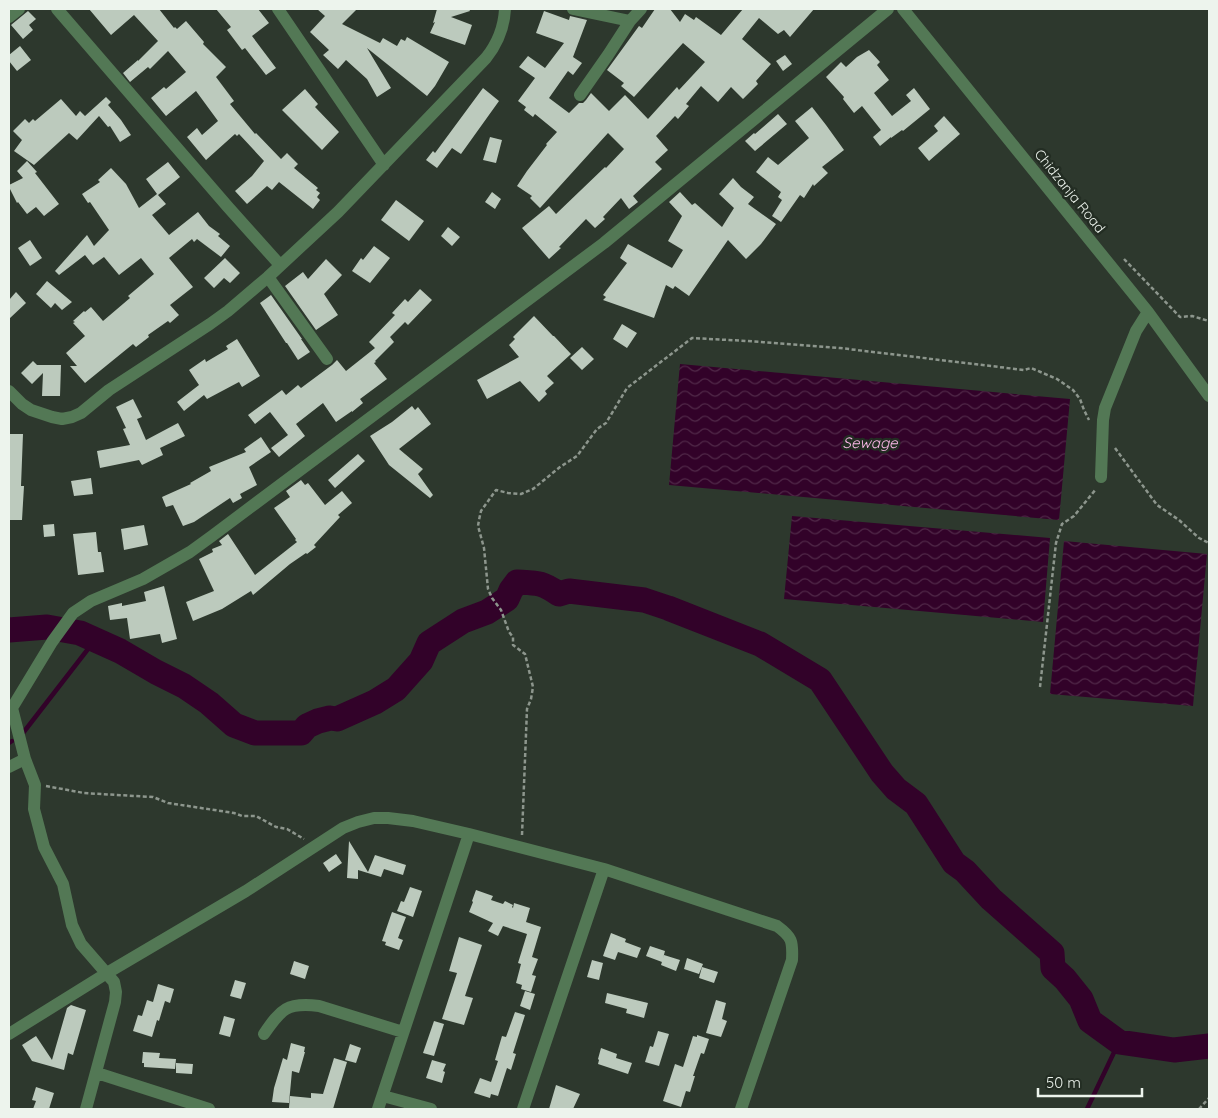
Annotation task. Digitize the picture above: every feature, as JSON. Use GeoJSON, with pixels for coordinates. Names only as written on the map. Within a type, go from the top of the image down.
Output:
{"type":"FeatureCollection","features":[{"type":"Feature","properties":{"kind":"street"},"geometry":{"type":"LineString","coordinates":[[9,17],[19,9]]}},
{"type":"Feature","properties":{"kind":"street"},"geometry":{"type":"LineString","coordinates":[[57,9],[280,265]]}},
{"type":"Feature","properties":{"kind":"street"},"geometry":{"type":"LineString","coordinates":[[278,9],[384,165]]}},
{"type":"Feature","properties":{"kind":"street"},"geometry":{"type":"LineString","coordinates":[[9,391],[22,404],[37,412],[62,419],[72,417],[81,413],[109,390],[228,311],[338,212],[495,48],[504,20],[505,9]]}},
{"type":"Feature","properties":{"kind":"street"},"geometry":{"type":"LineString","coordinates":[[573,9],[630,21]]}},
{"type":"Feature","properties":{"kind":"street"},"geometry":{"type":"LineString","coordinates":[[580,95],[630,21],[641,9]]}},
{"type":"Feature","properties":{"kind":"street"},"geometry":{"type":"LineString","coordinates":[[86,1109],[97,1074],[116,992],[114,982],[81,944],[72,925],[63,884],[44,847],[34,809],[35,785],[10,710],[52,642],[73,613],[91,602],[143,579],[190,552],[212,536],[604,243],[888,9]]}},
{"type":"Feature","properties":{"kind":"street","name":"Chidzanja Road"},"geometry":{"type":"LineString","coordinates":[[903,9],[1148,312],[1209,396]]}},
{"type":"Feature","properties":{"kind":"street"},"geometry":{"type":"LineString","coordinates":[[268,277],[327,358]]}},
{"type":"Feature","properties":{"kind":"street"},"geometry":{"type":"LineString","coordinates":[[1101,477],[1102,432],[1105,408],[1136,331],[1148,312]]}},
{"type":"Feature","properties":{"kind":"street"},"geometry":{"type":"LineString","coordinates":[[9,767],[25,759]]}},
{"type":"Feature","properties":{"kind":"street"},"geometry":{"type":"LineString","coordinates":[[9,1034],[107,973],[246,891],[342,828],[374,818],[388,818],[413,821],[469,834],[604,869],[777,926],[788,934],[793,946],[792,960],[741,1109]]}},
{"type":"Feature","properties":{"kind":"street"},"geometry":{"type":"LineString","coordinates":[[378,1109],[469,834]]}},
{"type":"Feature","properties":{"kind":"street"},"geometry":{"type":"LineString","coordinates":[[524,1109],[604,869]]}},
{"type":"Feature","properties":{"kind":"street"},"geometry":{"type":"LineString","coordinates":[[264,1034],[276,1016],[286,1008],[306,1004],[319,1006],[404,1032]]}},
{"type":"Feature","properties":{"kind":"street"},"geometry":{"type":"LineString","coordinates":[[97,1074],[209,1109]]}},
{"type":"Feature","properties":{"kind":"street"},"geometry":{"type":"LineString","coordinates":[[383,1096],[431,1109]]}},
{"type":"Feature","properties":{"kind":"path"},"geometry":{"type":"LineString","coordinates":[[1122,258],[1180,317],[1192,316],[1209,320]]}},
{"type":"Feature","properties":{"kind":"path"},"geometry":{"type":"LineString","coordinates":[[532,850],[522,835],[522,812],[525,784],[527,709],[533,687],[525,654],[513,645],[513,637],[509,632],[501,610],[488,589],[484,548],[478,526],[481,511],[496,490],[521,494],[533,490],[560,467],[577,456],[597,429],[606,423],[627,388],[692,338],[747,340],[840,348],[1024,370],[1031,368],[1057,379],[1073,390],[1089,420],[1102,432],[1157,505],[1179,520],[1199,538],[1209,543]]}},
{"type":"Feature","properties":{"kind":"path"},"geometry":{"type":"LineString","coordinates":[[1040,687],[1056,543],[1062,524],[1074,516],[1098,487],[1101,477]]}},
{"type":"Feature","properties":{"kind":"path"},"geometry":{"type":"LineString","coordinates":[[35,785],[84,793],[153,798],[168,803],[234,813],[242,816],[256,816],[276,828],[286,829],[318,844]]}},
{"type":"Feature","properties":{"kind":"path"},"geometry":{"type":"LineString","coordinates":[[1199,1109],[1209,1098]]}},
{"type":"Feature","properties":{"kind":"water","name":"Sewage"},"geometry":{"type":"Polygon","coordinates":[[[680,364],[1070,399],[1059,520],[669,485],[680,364]]]}},
{"type":"Feature","properties":{"kind":"water"},"geometry":{"type":"Polygon","coordinates":[[[792,516],[1050,538],[1043,622],[784,599],[792,516]]]}},
{"type":"Feature","properties":{"kind":"water"},"geometry":{"type":"Polygon","coordinates":[[[1064,541],[1207,554],[1193,706],[1050,694],[1064,541]]]}},
{"type":"Feature","properties":{"kind":"building"},"geometry":{"type":"Polygon","coordinates":[[[89,9],[159,9],[174,28],[177,29],[186,21],[204,42],[203,44],[226,67],[216,77],[234,101],[230,104],[255,134],[281,159],[287,153],[298,164],[294,168],[318,188],[316,190],[320,193],[317,197],[320,200],[313,209],[279,182],[272,190],[267,186],[247,204],[235,191],[252,176],[264,161],[239,134],[237,136],[235,134],[206,160],[187,137],[197,128],[202,135],[218,121],[196,91],[166,116],[151,98],[164,87],[166,89],[186,72],[168,51],[150,69],[148,67],[130,82],[123,73],[158,41],[134,15],[111,35],[89,9]]]}},
{"type":"Feature","properties":{"kind":"building"},"geometry":{"type":"Polygon","coordinates":[[[216,9],[258,9],[269,23],[252,36],[276,68],[266,75],[245,48],[242,50],[227,30],[231,27],[216,9]]]}},
{"type":"Feature","properties":{"kind":"building"},"geometry":{"type":"Polygon","coordinates":[[[317,9],[357,9],[342,24],[380,43],[383,38],[397,46],[401,39],[405,41],[407,37],[449,62],[427,96],[367,48],[391,88],[377,97],[367,79],[346,60],[338,69],[323,55],[329,50],[310,32],[325,16],[317,9]]]}},
{"type":"Feature","properties":{"kind":"building"},"geometry":{"type":"Polygon","coordinates":[[[437,9],[469,9],[470,11],[451,17],[472,25],[465,45],[430,33],[435,22],[433,23],[437,9]]]}},
{"type":"Feature","properties":{"kind":"building"},"geometry":{"type":"Polygon","coordinates":[[[655,9],[670,9],[680,22],[685,14],[694,20],[696,17],[721,35],[743,9],[814,9],[790,37],[784,30],[778,34],[759,18],[742,39],[771,64],[756,81],[758,84],[743,99],[731,87],[718,102],[701,86],[686,104],[689,106],[678,119],[675,116],[656,136],[668,150],[655,162],[662,169],[633,196],[638,202],[629,209],[621,198],[603,217],[605,219],[595,228],[586,219],[549,259],[522,228],[549,206],[556,214],[624,149],[608,133],[540,208],[530,198],[532,196],[517,186],[546,144],[557,132],[535,114],[533,117],[524,110],[526,107],[518,101],[535,78],[519,67],[528,56],[545,68],[564,43],[536,33],[544,11],[569,20],[570,16],[587,20],[573,57],[582,63],[573,75],[568,71],[549,98],[569,113],[579,103],[583,103],[591,93],[609,111],[625,95],[648,119],[677,87],[679,90],[705,62],[683,43],[634,97],[621,86],[624,83],[607,70],[639,26],[642,28],[655,9]]]}},
{"type":"Feature","properties":{"kind":"building"},"geometry":{"type":"Polygon","coordinates":[[[28,11],[36,19],[29,25],[33,30],[23,39],[11,25],[28,11]]]}},
{"type":"Feature","properties":{"kind":"building"},"geometry":{"type":"Polygon","coordinates":[[[20,46],[31,60],[17,71],[9,61],[9,55],[20,46]]]}},
{"type":"Feature","properties":{"kind":"building"},"geometry":{"type":"Polygon","coordinates":[[[869,50],[880,62],[877,65],[889,80],[874,93],[892,116],[911,101],[906,95],[914,88],[930,109],[903,131],[891,137],[880,146],[873,137],[881,130],[862,106],[854,113],[843,99],[844,97],[826,77],[841,62],[846,67],[857,57],[869,50]]]}},
{"type":"Feature","properties":{"kind":"building"},"geometry":{"type":"Polygon","coordinates":[[[785,55],[792,64],[783,71],[776,61],[785,55]]]}},
{"type":"Feature","properties":{"kind":"building"},"geometry":{"type":"Polygon","coordinates":[[[483,88],[499,101],[461,154],[452,148],[437,168],[426,160],[433,151],[435,153],[483,88]]]}},
{"type":"Feature","properties":{"kind":"building"},"geometry":{"type":"Polygon","coordinates":[[[305,89],[318,104],[315,107],[339,132],[322,150],[282,110],[305,89]]]}},
{"type":"Feature","properties":{"kind":"building"},"geometry":{"type":"Polygon","coordinates":[[[106,97],[111,102],[108,105],[131,135],[120,142],[110,126],[108,127],[99,116],[77,140],[69,133],[34,165],[14,151],[22,140],[13,131],[25,119],[29,123],[33,119],[35,121],[61,99],[76,116],[80,111],[85,116],[106,97]]]}},
{"type":"Feature","properties":{"kind":"building"},"geometry":{"type":"Polygon","coordinates":[[[812,107],[844,150],[822,167],[828,173],[814,186],[813,184],[804,198],[800,195],[781,222],[772,216],[782,200],[778,197],[781,192],[756,172],[768,157],[778,165],[809,138],[795,121],[812,107]]]}},
{"type":"Feature","properties":{"kind":"building"},"geometry":{"type":"Polygon","coordinates":[[[778,114],[787,124],[755,151],[745,141],[778,114]]]}},
{"type":"Feature","properties":{"kind":"building"},"geometry":{"type":"Polygon","coordinates":[[[944,116],[960,134],[929,161],[918,148],[938,131],[934,126],[944,116]]]}},
{"type":"Feature","properties":{"kind":"building"},"geometry":{"type":"Polygon","coordinates":[[[490,137],[502,140],[496,163],[483,160],[490,137]]]}},
{"type":"Feature","properties":{"kind":"building"},"geometry":{"type":"Polygon","coordinates":[[[27,161],[59,204],[44,216],[36,207],[27,214],[17,203],[9,187],[9,185],[23,178],[17,171],[27,161]]]}},
{"type":"Feature","properties":{"kind":"building"},"geometry":{"type":"Polygon","coordinates":[[[168,162],[180,177],[158,195],[166,204],[152,215],[169,235],[198,212],[209,226],[220,234],[218,236],[230,246],[221,257],[197,239],[194,242],[192,239],[169,258],[193,287],[170,305],[179,315],[170,323],[168,321],[148,335],[149,337],[136,347],[133,344],[85,383],[70,366],[77,366],[66,353],[85,336],[73,321],[91,307],[103,321],[154,274],[141,258],[119,275],[104,257],[93,265],[85,255],[59,275],[55,271],[87,235],[94,246],[109,230],[90,202],[88,203],[82,194],[100,182],[98,180],[111,168],[126,184],[139,208],[157,194],[146,179],[168,162]]]}},
{"type":"Feature","properties":{"kind":"building"},"geometry":{"type":"Polygon","coordinates":[[[733,178],[754,197],[748,204],[776,224],[761,244],[746,259],[728,240],[689,296],[675,286],[673,289],[666,285],[654,318],[603,300],[606,297],[603,295],[627,263],[620,258],[628,244],[672,268],[683,250],[668,241],[682,216],[669,202],[680,192],[692,205],[695,203],[722,227],[734,208],[719,194],[733,178]]]}},
{"type":"Feature","properties":{"kind":"building"},"geometry":{"type":"Polygon","coordinates":[[[492,192],[501,199],[495,209],[485,202],[492,192]]]}},
{"type":"Feature","properties":{"kind":"building"},"geometry":{"type":"Polygon","coordinates":[[[396,200],[424,221],[409,241],[381,220],[396,200]]]}},
{"type":"Feature","properties":{"kind":"building"},"geometry":{"type":"Polygon","coordinates":[[[448,227],[460,237],[452,246],[441,236],[448,227]]]}},
{"type":"Feature","properties":{"kind":"building"},"geometry":{"type":"Polygon","coordinates":[[[30,240],[42,258],[30,266],[18,248],[30,240]]]}},
{"type":"Feature","properties":{"kind":"building"},"geometry":{"type":"Polygon","coordinates":[[[374,246],[390,258],[370,283],[352,271],[361,258],[363,260],[374,246]]]}},
{"type":"Feature","properties":{"kind":"building"},"geometry":{"type":"Polygon","coordinates":[[[225,258],[240,273],[230,283],[224,278],[214,288],[204,278],[225,258]]]}},
{"type":"Feature","properties":{"kind":"building"},"geometry":{"type":"Polygon","coordinates":[[[326,259],[342,275],[324,294],[338,315],[316,330],[285,286],[303,272],[308,279],[326,259]]]}},
{"type":"Feature","properties":{"kind":"building"},"geometry":{"type":"Polygon","coordinates":[[[47,281],[72,302],[62,310],[55,303],[51,308],[36,294],[47,281]]]}},
{"type":"Feature","properties":{"kind":"building"},"geometry":{"type":"Polygon","coordinates":[[[420,289],[432,300],[408,325],[405,322],[390,337],[394,342],[374,363],[387,379],[360,399],[363,403],[336,422],[323,403],[296,424],[305,436],[279,457],[271,448],[288,435],[270,412],[255,424],[248,415],[282,390],[286,395],[298,385],[301,388],[337,360],[346,371],[375,348],[369,342],[395,315],[392,313],[405,299],[408,302],[420,289]]]}},
{"type":"Feature","properties":{"kind":"building"},"geometry":{"type":"Polygon","coordinates":[[[16,292],[26,303],[9,319],[9,300],[16,292]]]}},
{"type":"Feature","properties":{"kind":"building"},"geometry":{"type":"Polygon","coordinates":[[[271,295],[310,352],[298,360],[260,303],[271,295]]]}},
{"type":"Feature","properties":{"kind":"building"},"geometry":{"type":"Polygon","coordinates":[[[534,316],[571,354],[547,376],[554,383],[545,391],[547,394],[539,402],[520,381],[487,399],[477,380],[519,357],[509,345],[515,339],[513,337],[534,316]]]}},
{"type":"Feature","properties":{"kind":"building"},"geometry":{"type":"Polygon","coordinates":[[[622,324],[637,333],[627,348],[613,339],[622,324]]]}},
{"type":"Feature","properties":{"kind":"building"},"geometry":{"type":"Polygon","coordinates":[[[237,339],[260,376],[242,387],[239,382],[207,399],[204,395],[184,411],[177,402],[199,385],[189,370],[205,359],[206,362],[228,349],[226,346],[237,339]]]}},
{"type":"Feature","properties":{"kind":"building"},"geometry":{"type":"Polygon","coordinates":[[[582,347],[594,359],[582,370],[570,358],[582,347]]]}},
{"type":"Feature","properties":{"kind":"building"},"geometry":{"type":"Polygon","coordinates":[[[33,361],[37,365],[61,365],[60,396],[42,396],[43,373],[32,384],[21,373],[33,361]]]}},
{"type":"Feature","properties":{"kind":"building"},"geometry":{"type":"Polygon","coordinates":[[[133,399],[142,417],[137,419],[146,440],[178,423],[185,436],[160,448],[163,455],[142,465],[139,460],[100,468],[97,451],[130,445],[123,429],[126,428],[116,407],[133,399]]]}},
{"type":"Feature","properties":{"kind":"building"},"geometry":{"type":"Polygon","coordinates":[[[412,406],[415,410],[418,407],[431,424],[399,449],[423,469],[418,474],[433,495],[430,498],[389,465],[370,436],[412,406]]]}},
{"type":"Feature","properties":{"kind":"building"},"geometry":{"type":"Polygon","coordinates":[[[9,434],[23,434],[21,486],[24,486],[22,520],[9,520],[9,434]]]}},
{"type":"Feature","properties":{"kind":"building"},"geometry":{"type":"Polygon","coordinates":[[[261,437],[271,452],[249,467],[257,485],[240,494],[242,498],[233,503],[230,498],[194,522],[183,526],[173,505],[166,507],[162,497],[191,484],[211,471],[209,467],[246,452],[244,449],[261,437]]]}},
{"type":"Feature","properties":{"kind":"building"},"geometry":{"type":"Polygon","coordinates":[[[358,454],[365,461],[335,488],[328,480],[358,454]]]}},
{"type":"Feature","properties":{"kind":"building"},"geometry":{"type":"Polygon","coordinates":[[[91,478],[93,494],[74,496],[71,481],[91,478]]]}},
{"type":"Feature","properties":{"kind":"building"},"geometry":{"type":"Polygon","coordinates":[[[301,480],[305,485],[308,483],[325,505],[342,491],[352,503],[338,515],[340,517],[314,545],[316,547],[290,564],[253,595],[251,591],[222,609],[193,621],[186,602],[214,591],[199,559],[213,552],[212,549],[222,545],[219,541],[228,534],[255,575],[297,542],[274,508],[290,497],[286,491],[301,480]]]}},
{"type":"Feature","properties":{"kind":"building"},"geometry":{"type":"Polygon","coordinates":[[[54,524],[55,536],[44,537],[43,525],[54,524]]]}},
{"type":"Feature","properties":{"kind":"building"},"geometry":{"type":"Polygon","coordinates":[[[144,525],[148,545],[124,550],[121,529],[144,525]]]}},
{"type":"Feature","properties":{"kind":"building"},"geometry":{"type":"Polygon","coordinates":[[[96,532],[98,552],[101,552],[104,572],[78,575],[73,534],[96,532]]]}},
{"type":"Feature","properties":{"kind":"building"},"geometry":{"type":"Polygon","coordinates":[[[164,586],[177,639],[162,643],[160,634],[130,639],[127,618],[110,620],[108,606],[122,603],[122,606],[146,601],[144,592],[164,586]]]}},
{"type":"Feature","properties":{"kind":"building"},"geometry":{"type":"Polygon","coordinates":[[[349,841],[368,872],[375,855],[406,865],[403,875],[384,869],[381,877],[358,870],[358,879],[347,878],[349,841]]]}},
{"type":"Feature","properties":{"kind":"building"},"geometry":{"type":"Polygon","coordinates":[[[336,854],[342,863],[329,872],[323,863],[336,854]]]}},
{"type":"Feature","properties":{"kind":"building"},"geometry":{"type":"Polygon","coordinates":[[[410,887],[422,891],[413,917],[397,911],[401,901],[404,902],[410,887]]]}},
{"type":"Feature","properties":{"kind":"building"},"geometry":{"type":"Polygon","coordinates":[[[476,890],[493,896],[491,900],[503,904],[505,901],[513,905],[513,908],[514,903],[530,908],[526,922],[541,927],[532,957],[538,959],[532,975],[536,976],[531,992],[521,989],[522,985],[516,983],[521,964],[518,963],[527,934],[503,926],[498,936],[488,931],[493,923],[469,912],[476,890]]]}},
{"type":"Feature","properties":{"kind":"building"},"geometry":{"type":"Polygon","coordinates":[[[392,912],[406,917],[398,938],[403,940],[399,950],[385,945],[386,942],[382,941],[392,912]]]}},
{"type":"Feature","properties":{"kind":"building"},"geometry":{"type":"Polygon","coordinates":[[[611,933],[626,939],[625,942],[641,948],[637,958],[618,952],[615,960],[603,956],[611,933]]]}},
{"type":"Feature","properties":{"kind":"building"},"geometry":{"type":"Polygon","coordinates":[[[459,937],[482,945],[465,996],[473,998],[464,1025],[442,1019],[457,973],[449,971],[459,937]]]}},
{"type":"Feature","properties":{"kind":"building"},"geometry":{"type":"Polygon","coordinates":[[[650,946],[665,951],[662,962],[646,956],[650,946]]]}},
{"type":"Feature","properties":{"kind":"building"},"geometry":{"type":"Polygon","coordinates":[[[664,955],[680,960],[676,971],[661,965],[664,955]]]}},
{"type":"Feature","properties":{"kind":"building"},"geometry":{"type":"Polygon","coordinates":[[[687,958],[703,964],[699,974],[684,969],[687,958]]]}},
{"type":"Feature","properties":{"kind":"building"},"geometry":{"type":"Polygon","coordinates":[[[592,960],[603,963],[599,980],[587,977],[592,960]]]}},
{"type":"Feature","properties":{"kind":"building"},"geometry":{"type":"Polygon","coordinates":[[[294,961],[309,966],[305,979],[290,974],[294,961]]]}},
{"type":"Feature","properties":{"kind":"building"},"geometry":{"type":"Polygon","coordinates":[[[702,967],[718,972],[714,983],[699,978],[702,967]]]}},
{"type":"Feature","properties":{"kind":"building"},"geometry":{"type":"Polygon","coordinates":[[[235,980],[246,983],[241,999],[230,996],[235,980]]]}},
{"type":"Feature","properties":{"kind":"building"},"geometry":{"type":"Polygon","coordinates":[[[158,984],[174,989],[170,1003],[165,1001],[152,1037],[133,1031],[138,1015],[142,1016],[147,1000],[153,1002],[158,984]]]}},
{"type":"Feature","properties":{"kind":"building"},"geometry":{"type":"Polygon","coordinates":[[[525,991],[535,994],[530,1010],[520,1006],[525,991]]]}},
{"type":"Feature","properties":{"kind":"building"},"geometry":{"type":"Polygon","coordinates":[[[607,993],[648,1003],[644,1018],[626,1013],[627,1009],[605,1003],[607,993]]]}},
{"type":"Feature","properties":{"kind":"building"},"geometry":{"type":"Polygon","coordinates":[[[716,1000],[726,1003],[722,1019],[727,1021],[721,1037],[706,1033],[716,1000]]]}},
{"type":"Feature","properties":{"kind":"building"},"geometry":{"type":"Polygon","coordinates":[[[71,1005],[86,1010],[73,1055],[68,1053],[64,1070],[32,1061],[22,1045],[36,1036],[52,1060],[67,1008],[71,1005]]]}},
{"type":"Feature","properties":{"kind":"building"},"geometry":{"type":"Polygon","coordinates":[[[515,1012],[525,1015],[513,1053],[516,1054],[511,1070],[507,1068],[498,1096],[491,1094],[490,1098],[474,1093],[480,1078],[491,1082],[498,1061],[495,1060],[502,1036],[506,1037],[515,1012]]]}},
{"type":"Feature","properties":{"kind":"building"},"geometry":{"type":"Polygon","coordinates":[[[224,1016],[235,1019],[230,1037],[219,1034],[224,1016]]]}},
{"type":"Feature","properties":{"kind":"building"},"geometry":{"type":"Polygon","coordinates":[[[434,1021],[444,1024],[434,1056],[423,1053],[434,1021]]]}},
{"type":"Feature","properties":{"kind":"building"},"geometry":{"type":"Polygon","coordinates":[[[658,1031],[669,1034],[659,1066],[645,1062],[650,1046],[653,1047],[658,1031]]]}},
{"type":"Feature","properties":{"kind":"building"},"geometry":{"type":"Polygon","coordinates":[[[697,1035],[709,1039],[704,1054],[701,1053],[690,1092],[686,1091],[681,1107],[663,1101],[675,1064],[683,1067],[693,1036],[697,1037],[697,1035]]]}},
{"type":"Feature","properties":{"kind":"building"},"geometry":{"type":"Polygon","coordinates":[[[291,1043],[305,1047],[299,1073],[292,1071],[289,1103],[272,1102],[283,1058],[287,1060],[291,1043]]]}},
{"type":"Feature","properties":{"kind":"building"},"geometry":{"type":"Polygon","coordinates":[[[350,1044],[361,1048],[356,1063],[345,1060],[350,1044]]]}},
{"type":"Feature","properties":{"kind":"building"},"geometry":{"type":"Polygon","coordinates":[[[601,1048],[617,1054],[616,1058],[632,1063],[628,1074],[598,1064],[601,1048]]]}},
{"type":"Feature","properties":{"kind":"building"},"geometry":{"type":"Polygon","coordinates":[[[143,1052],[160,1053],[159,1058],[176,1059],[175,1069],[144,1067],[144,1063],[142,1063],[143,1052]]]}},
{"type":"Feature","properties":{"kind":"building"},"geometry":{"type":"Polygon","coordinates":[[[334,1058],[347,1062],[333,1109],[289,1108],[290,1096],[311,1098],[311,1093],[323,1094],[334,1058]]]}},
{"type":"Feature","properties":{"kind":"building"},"geometry":{"type":"Polygon","coordinates":[[[432,1060],[446,1064],[442,1083],[426,1078],[432,1060]]]}},
{"type":"Feature","properties":{"kind":"building"},"geometry":{"type":"Polygon","coordinates":[[[176,1063],[193,1064],[192,1074],[176,1073],[176,1063]]]}},
{"type":"Feature","properties":{"kind":"building"},"geometry":{"type":"Polygon","coordinates":[[[556,1085],[580,1094],[573,1109],[549,1109],[556,1085]]]}},
{"type":"Feature","properties":{"kind":"building"},"geometry":{"type":"Polygon","coordinates":[[[36,1087],[54,1093],[49,1109],[33,1109],[36,1101],[32,1100],[36,1087]]]}},
{"type":"Feature","properties":{"kind":"waterway"},"geometry":{"type":"LineString","coordinates":[[9,630],[47,627],[80,633],[120,651],[184,686],[209,703],[234,725],[255,733],[301,733],[307,726],[330,718],[337,719],[375,702],[396,689],[421,661],[429,643],[463,621],[487,612],[507,599],[517,582],[539,584],[559,594],[569,591],[644,600],[668,608],[760,644],[820,680],[882,773],[896,789],[916,804],[954,863],[965,871],[991,899],[1052,953],[1053,968],[1065,979],[1081,999],[1090,1021],[1119,1042],[1174,1050],[1209,1046]]}},
{"type":"Feature","properties":{"kind":"waterway"},"geometry":{"type":"LineString","coordinates":[[23,733],[95,640]]}},
{"type":"Feature","properties":{"kind":"waterway"},"geometry":{"type":"LineString","coordinates":[[1087,1109],[1119,1042]]}}]}
